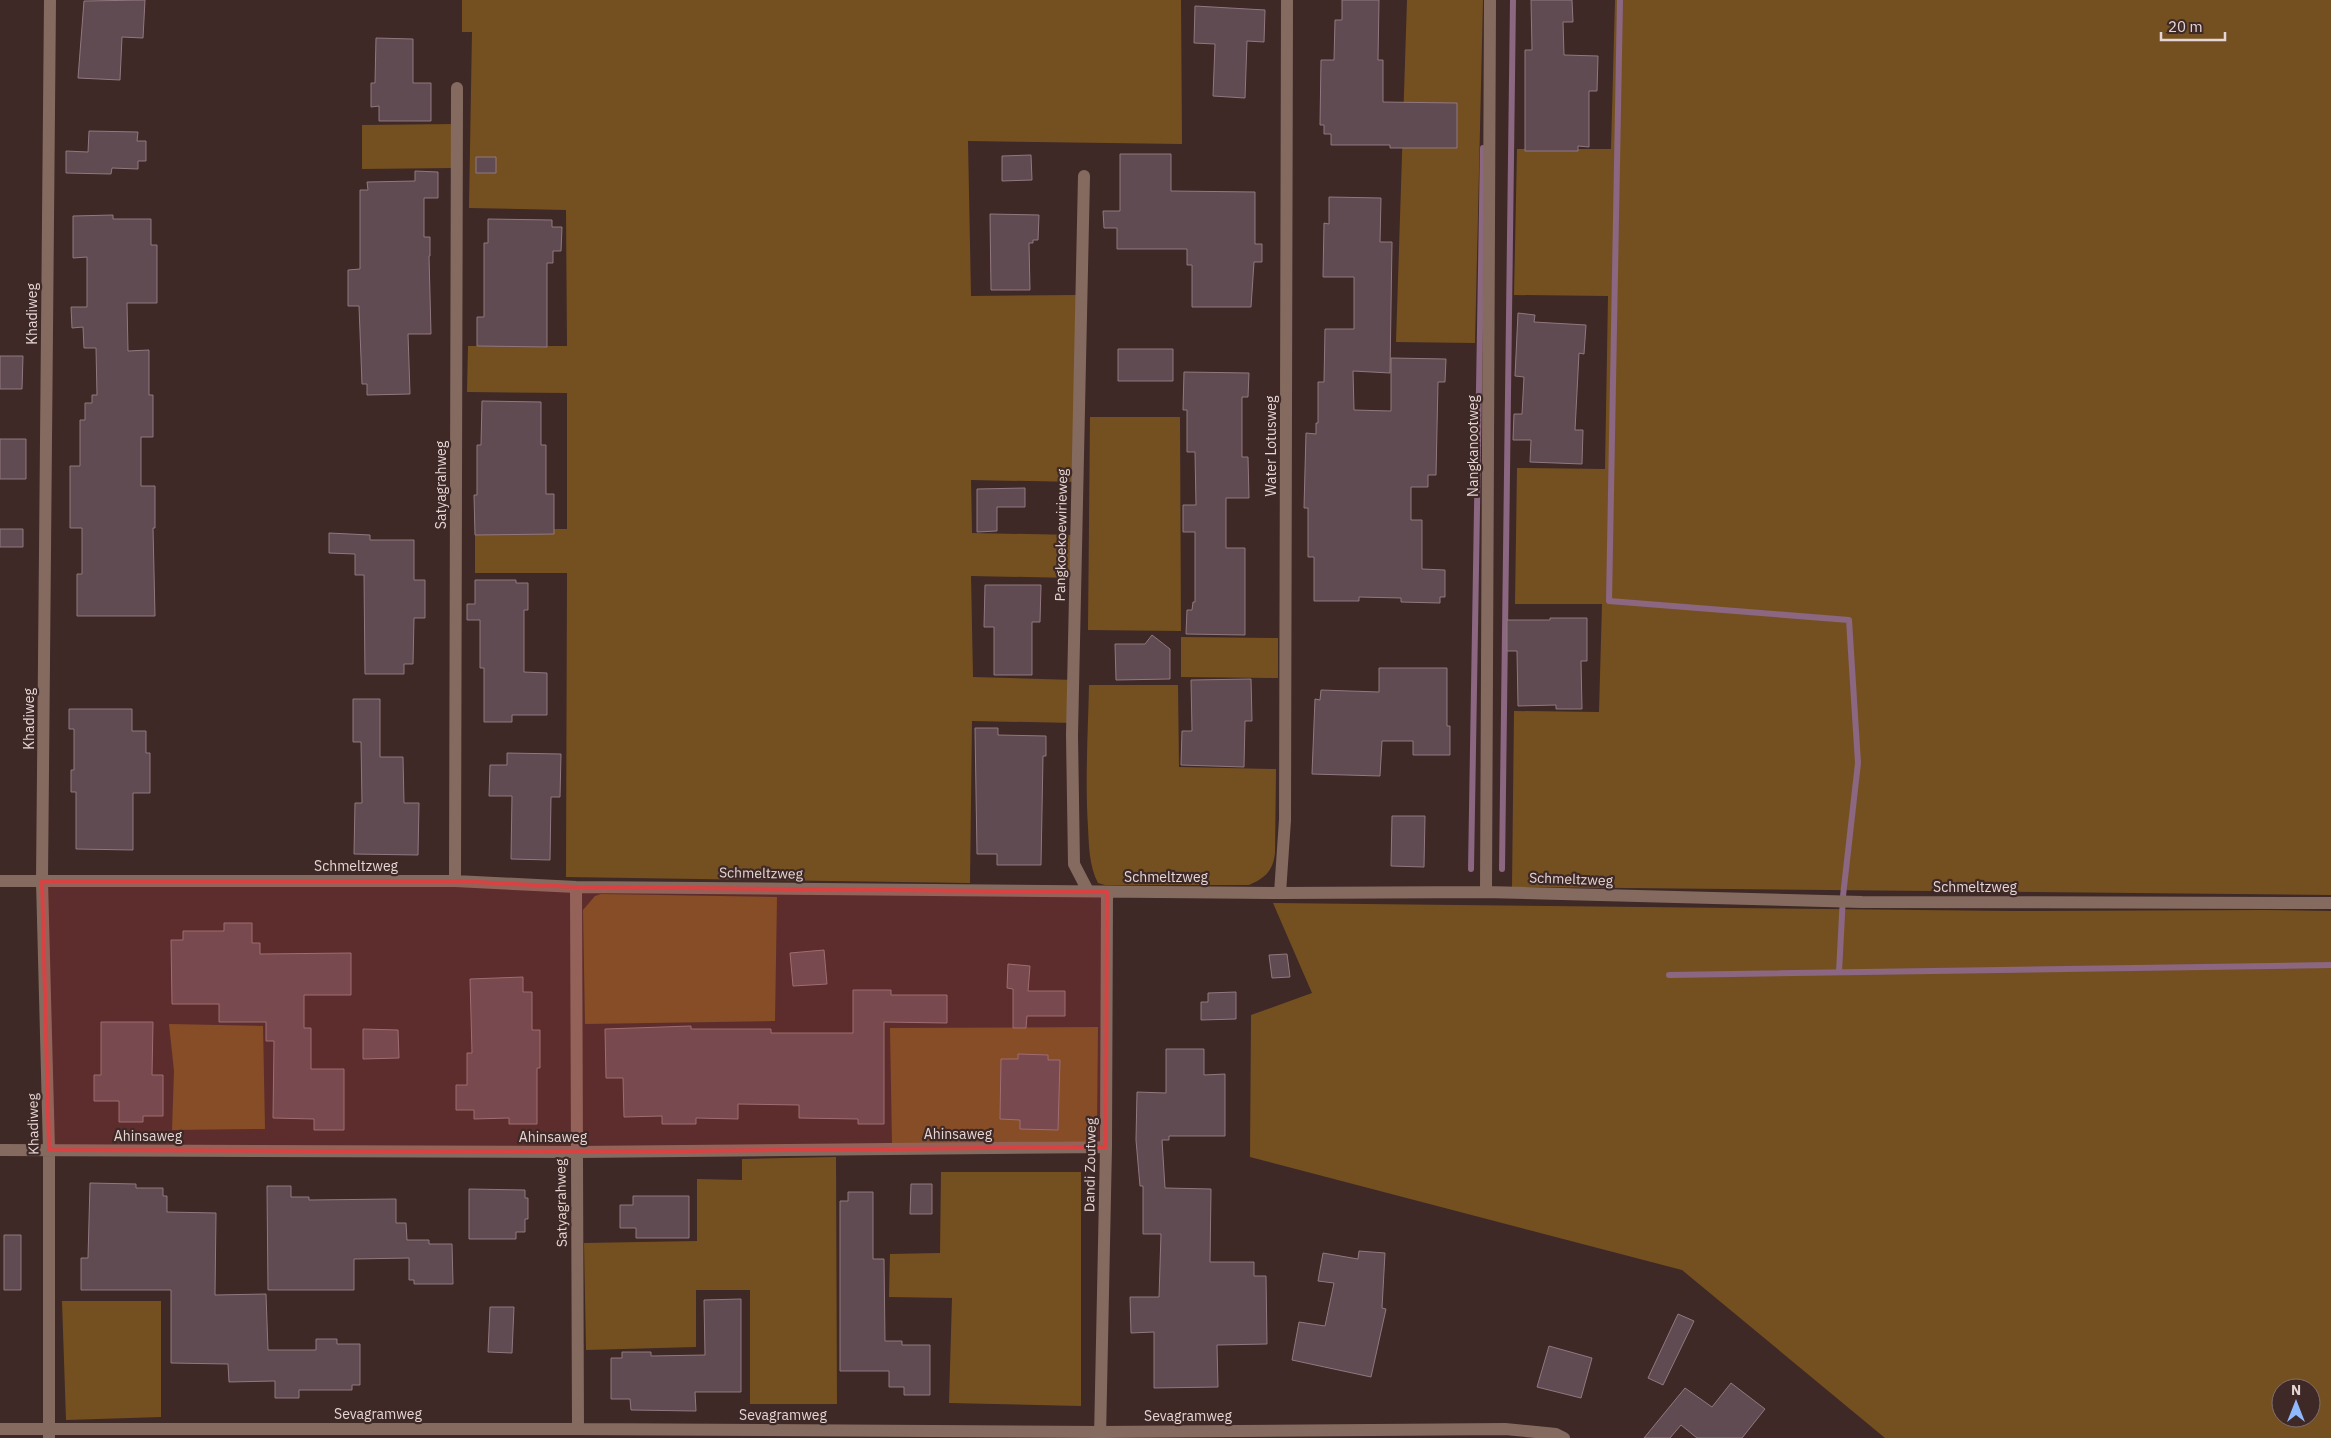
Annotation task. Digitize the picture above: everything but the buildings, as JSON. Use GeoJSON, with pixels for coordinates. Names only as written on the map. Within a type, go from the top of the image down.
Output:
{"type":"FeatureCollection","features":[{"type":"Feature","properties":{"kind":"street","name":"Khadiweg"},"geometry":{"type":"LineString","coordinates":[[49,1434],[49,1150],[42,882],[50,0]]}},
{"type":"Feature","properties":{"kind":"street","name":"Water Lotusweg"},"geometry":{"type":"LineString","coordinates":[[1280,893],[1285,810],[1287,0]]}},
{"type":"Feature","properties":{"kind":"street","name":"Nangkanootweg"},"geometry":{"type":"LineString","coordinates":[[1486,892],[1490,0]]}},
{"type":"Feature","properties":{"kind":"street","name":"Satyagrahweg"},"geometry":{"type":"LineString","coordinates":[[455,881],[457,88]]}},
{"type":"Feature","properties":{"kind":"street","name":"Pangkoekoewirieweg"},"geometry":{"type":"LineString","coordinates":[[1084,176],[1072,735],[1074,864],[1088,891]]}},
{"type":"Feature","properties":{"kind":"street","name":"Schmeltzweg"},"geometry":{"type":"LineString","coordinates":[[0,881],[455,881],[576,887],[1280,893],[1486,892],[1826,902],[2331,903]]}},
{"type":"Feature","properties":{"kind":"street","name":"Satyagrahweg"},"geometry":{"type":"LineString","coordinates":[[576,887],[578,1429]]}},
{"type":"Feature","properties":{"kind":"street","name":"Dandi Zoutweg"},"geometry":{"type":"LineString","coordinates":[[1100,1435],[1106,1147],[1107,892]]}},
{"type":"Feature","properties":{"kind":"street","name":"Ahinsaweg"},"geometry":{"type":"LineString","coordinates":[[0,1150],[576,1152],[1106,1147]]}},
{"type":"Feature","properties":{"kind":"street","name":"Sevagramweg"},"geometry":{"type":"LineString","coordinates":[[0,1429],[49,1434],[578,1429],[1100,1435],[1505,1430],[1556,1434],[1564,1438]]}},
{"type":"Feature","properties":{"kind":"highlighted area"},"geometry":{"type":"Polygon","coordinates":[[[42,881],[455,881],[576,887],[1107,892],[1106,1147],[576,1152],[49,1150],[42,881]]]}},
{"type":"Feature","properties":{"kind":"shaded area"},"geometry":{"type":"Polygon","coordinates":[[[462,0],[1181,0],[1182,144],[968,141],[971,296],[1078,295],[1078,482],[971,480],[972,533],[1076,535],[1075,578],[971,576],[973,677],[1075,680],[1075,723],[972,721],[970,883],[566,877],[567,573],[475,573],[475,529],[567,529],[567,393],[467,392],[468,346],[567,346],[566,210],[469,208],[472,32],[462,32],[462,0]]]}},
{"type":"Feature","properties":{"kind":"shaded area"},"geometry":{"type":"Polygon","coordinates":[[[1407,0],[1483,0],[1475,343],[1396,342],[1407,0]]]}},
{"type":"Feature","properties":{"kind":"shaded area"},"geometry":{"type":"Polygon","coordinates":[[[1615,0],[2331,0],[2331,895],[1512,887],[1514,711],[1599,712],[1602,604],[1515,604],[1517,468],[1605,469],[1608,296],[1514,295],[1517,149],[1611,149],[1615,0]]]}},
{"type":"Feature","properties":{"kind":"shaded area"},"geometry":{"type":"Polygon","coordinates":[[[454,124],[454,168],[362,169],[362,125],[454,124]]]}},
{"type":"Feature","properties":{"kind":"shaded area"},"geometry":{"type":"Polygon","coordinates":[[[1090,417],[1180,417],[1181,631],[1088,630],[1090,417]]]}},
{"type":"Feature","properties":{"kind":"shaded area"},"geometry":{"type":"Polygon","coordinates":[[[1181,637],[1278,638],[1278,678],[1181,677],[1181,637]]]}},
{"type":"Feature","properties":{"kind":"shaded area"},"geometry":{"type":"Polygon","coordinates":[[[1089,685],[1178,685],[1179,767],[1276,769],[1275,853],[1272,865],[1264,877],[1249,885],[1105,885],[1098,883],[1090,855],[1087,809],[1089,685]]]}},
{"type":"Feature","properties":{"kind":"shaded area"},"geometry":{"type":"Polygon","coordinates":[[[601,894],[777,897],[775,1021],[585,1024],[583,910],[595,896],[601,894]]]}},
{"type":"Feature","properties":{"kind":"shaded area"},"geometry":{"type":"Polygon","coordinates":[[[1273,903],[2010,911],[2331,911],[2331,1438],[1885,1438],[1682,1270],[1250,1157],[1251,1015],[1312,993],[1273,903]]]}},
{"type":"Feature","properties":{"kind":"shaded area"},"geometry":{"type":"Polygon","coordinates":[[[169,1024],[263,1026],[265,1129],[172,1130],[174,1071],[169,1024]]]}},
{"type":"Feature","properties":{"kind":"shaded area"},"geometry":{"type":"Polygon","coordinates":[[[1098,1027],[1097,1128],[1093,1136],[1087,1141],[892,1144],[890,1028],[1098,1027]]]}},
{"type":"Feature","properties":{"kind":"shaded area"},"geometry":{"type":"Polygon","coordinates":[[[836,1157],[837,1404],[750,1404],[750,1290],[696,1290],[696,1347],[586,1350],[584,1243],[697,1241],[697,1179],[742,1180],[742,1159],[836,1157]]]}},
{"type":"Feature","properties":{"kind":"shaded area"},"geometry":{"type":"Polygon","coordinates":[[[941,1172],[1081,1172],[1081,1406],[949,1403],[952,1298],[889,1297],[890,1254],[940,1253],[941,1172]]]}},
{"type":"Feature","properties":{"kind":"shaded area"},"geometry":{"type":"Polygon","coordinates":[[[62,1301],[161,1301],[161,1417],[66,1420],[62,1301]]]}},
{"type":"Feature","properties":{"kind":"waterway"},"geometry":{"type":"LineString","coordinates":[[1502,869],[1513,0]]}},
{"type":"Feature","properties":{"kind":"waterway"},"geometry":{"type":"LineString","coordinates":[[1620,0],[1609,601],[1849,620],[1858,763],[1843,896],[1839,972]]}},
{"type":"Feature","properties":{"kind":"waterway"},"geometry":{"type":"LineString","coordinates":[[1471,869],[1483,148]]}},
{"type":"Feature","properties":{"kind":"waterway"},"geometry":{"type":"LineString","coordinates":[[1669,975],[2331,965]]}}]}
